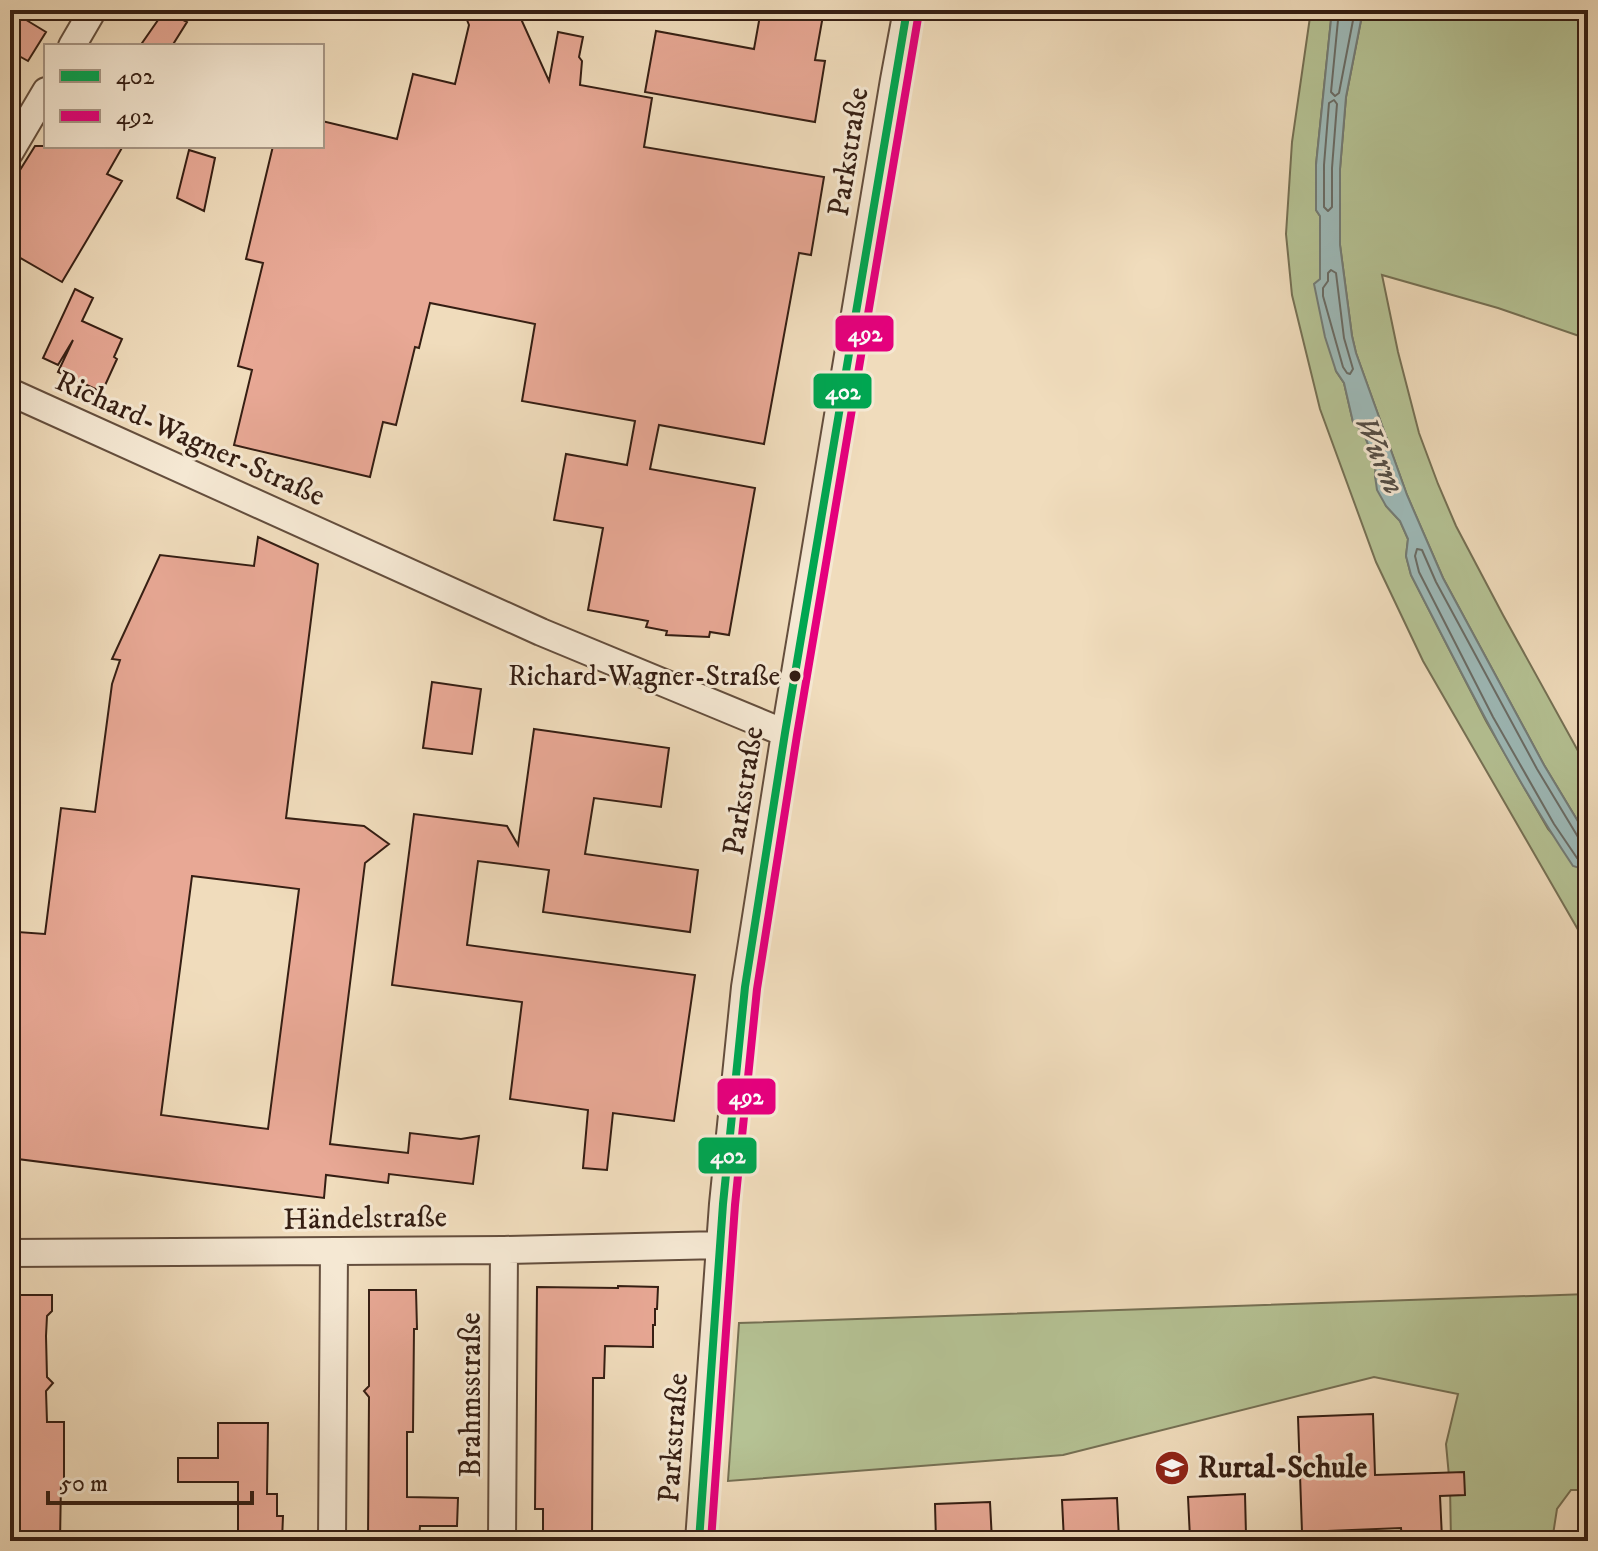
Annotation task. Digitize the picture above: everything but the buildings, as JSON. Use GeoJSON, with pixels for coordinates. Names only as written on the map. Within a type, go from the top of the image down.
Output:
{"type":"FeatureCollection","features":[{"type":"Feature","properties":{"kind":"street"},"geometry":{"type":"LineString","coordinates":[[73,44],[93,10]]}},
{"type":"Feature","properties":{"kind":"street","name":"Parkstraße"},"geometry":{"type":"LineString","coordinates":[[699,1541],[721,1245],[745,987],[907,10]]}},
{"type":"Feature","properties":{"kind":"street"},"geometry":{"type":"LineString","coordinates":[[10,152],[44,94]]}},
{"type":"Feature","properties":{"kind":"street","name":"Richard-Wagner-Straße"},"geometry":{"type":"LineString","coordinates":[[10,392],[541,632],[785,733]]}},
{"type":"Feature","properties":{"kind":"street","name":"Händelstraße"},"geometry":{"type":"LineString","coordinates":[[10,1253],[504,1250],[721,1245]]}},
{"type":"Feature","properties":{"kind":"street","name":"Brahmsstraße"},"geometry":{"type":"LineString","coordinates":[[502,1541],[504,1250]]}},
{"type":"Feature","properties":{"kind":"street"},"geometry":{"type":"LineString","coordinates":[[332,1541],[334,1251]]}},
{"type":"Feature","properties":{"kind":"green space"},"geometry":{"type":"Polygon","coordinates":[[[1311,10],[1332,10],[1316,165],[1316,210],[1320,216],[1320,280],[1336,371],[1344,383],[1353,422],[1363,432],[1371,450],[1376,464],[1375,476],[1386,506],[1400,521],[1408,539],[1406,556],[1411,575],[1486,721],[1548,829],[1588,875],[1588,947],[1423,661],[1376,562],[1320,409],[1292,295],[1286,234],[1292,142],[1311,10]]]}},
{"type":"Feature","properties":{"kind":"green space"},"geometry":{"type":"Polygon","coordinates":[[[1363,10],[1588,10],[1588,339],[1498,308],[1382,275],[1419,433],[1438,484],[1456,526],[1588,769],[1588,838],[1544,765],[1443,578],[1407,495],[1356,353],[1340,245],[1340,169],[1346,97],[1363,10]]]}},
{"type":"Feature","properties":{"kind":"green space"},"geometry":{"type":"Polygon","coordinates":[[[1588,1294],[1588,1490],[1571,1490],[1557,1509],[1552,1541],[1451,1541],[1446,1444],[1458,1394],[1374,1377],[1063,1455],[728,1481],[739,1323],[1588,1294]]]}},
{"type":"Feature","properties":{"kind":"water","name":"Wurm"},"geometry":{"type":"Polygon","coordinates":[[[1332,10],[1363,10],[1346,97],[1340,169],[1340,245],[1356,353],[1407,495],[1443,578],[1544,765],[1588,838],[1588,875],[1583,869],[1573,866],[1529,796],[1411,575],[1406,556],[1408,539],[1400,521],[1377,490],[1376,464],[1363,432],[1353,422],[1344,383],[1336,371],[1325,337],[1314,284],[1320,279],[1316,165],[1332,10]]]}},
{"type":"Feature","properties":{"kind":"transit line","name":"402"},"geometry":{"type":"LineString","coordinates":[[699,1541],[723,1204],[745,987],[907,10]]}},
{"type":"Feature","properties":{"kind":"transit line","name":"492"},"geometry":{"type":"LineString","coordinates":[[711,1541],[735,1205],[757,989],[919,12]]}},
{"type":"Feature","properties":{"kind":"place","name":"Richard-Wagner-Straße"},"geometry":{"type":"Point","coordinates":[795,676]}},
{"type":"Feature","properties":{"kind":"place","name":"Rurtal-Schule"},"geometry":{"type":"Point","coordinates":[1172,1468]}}]}
